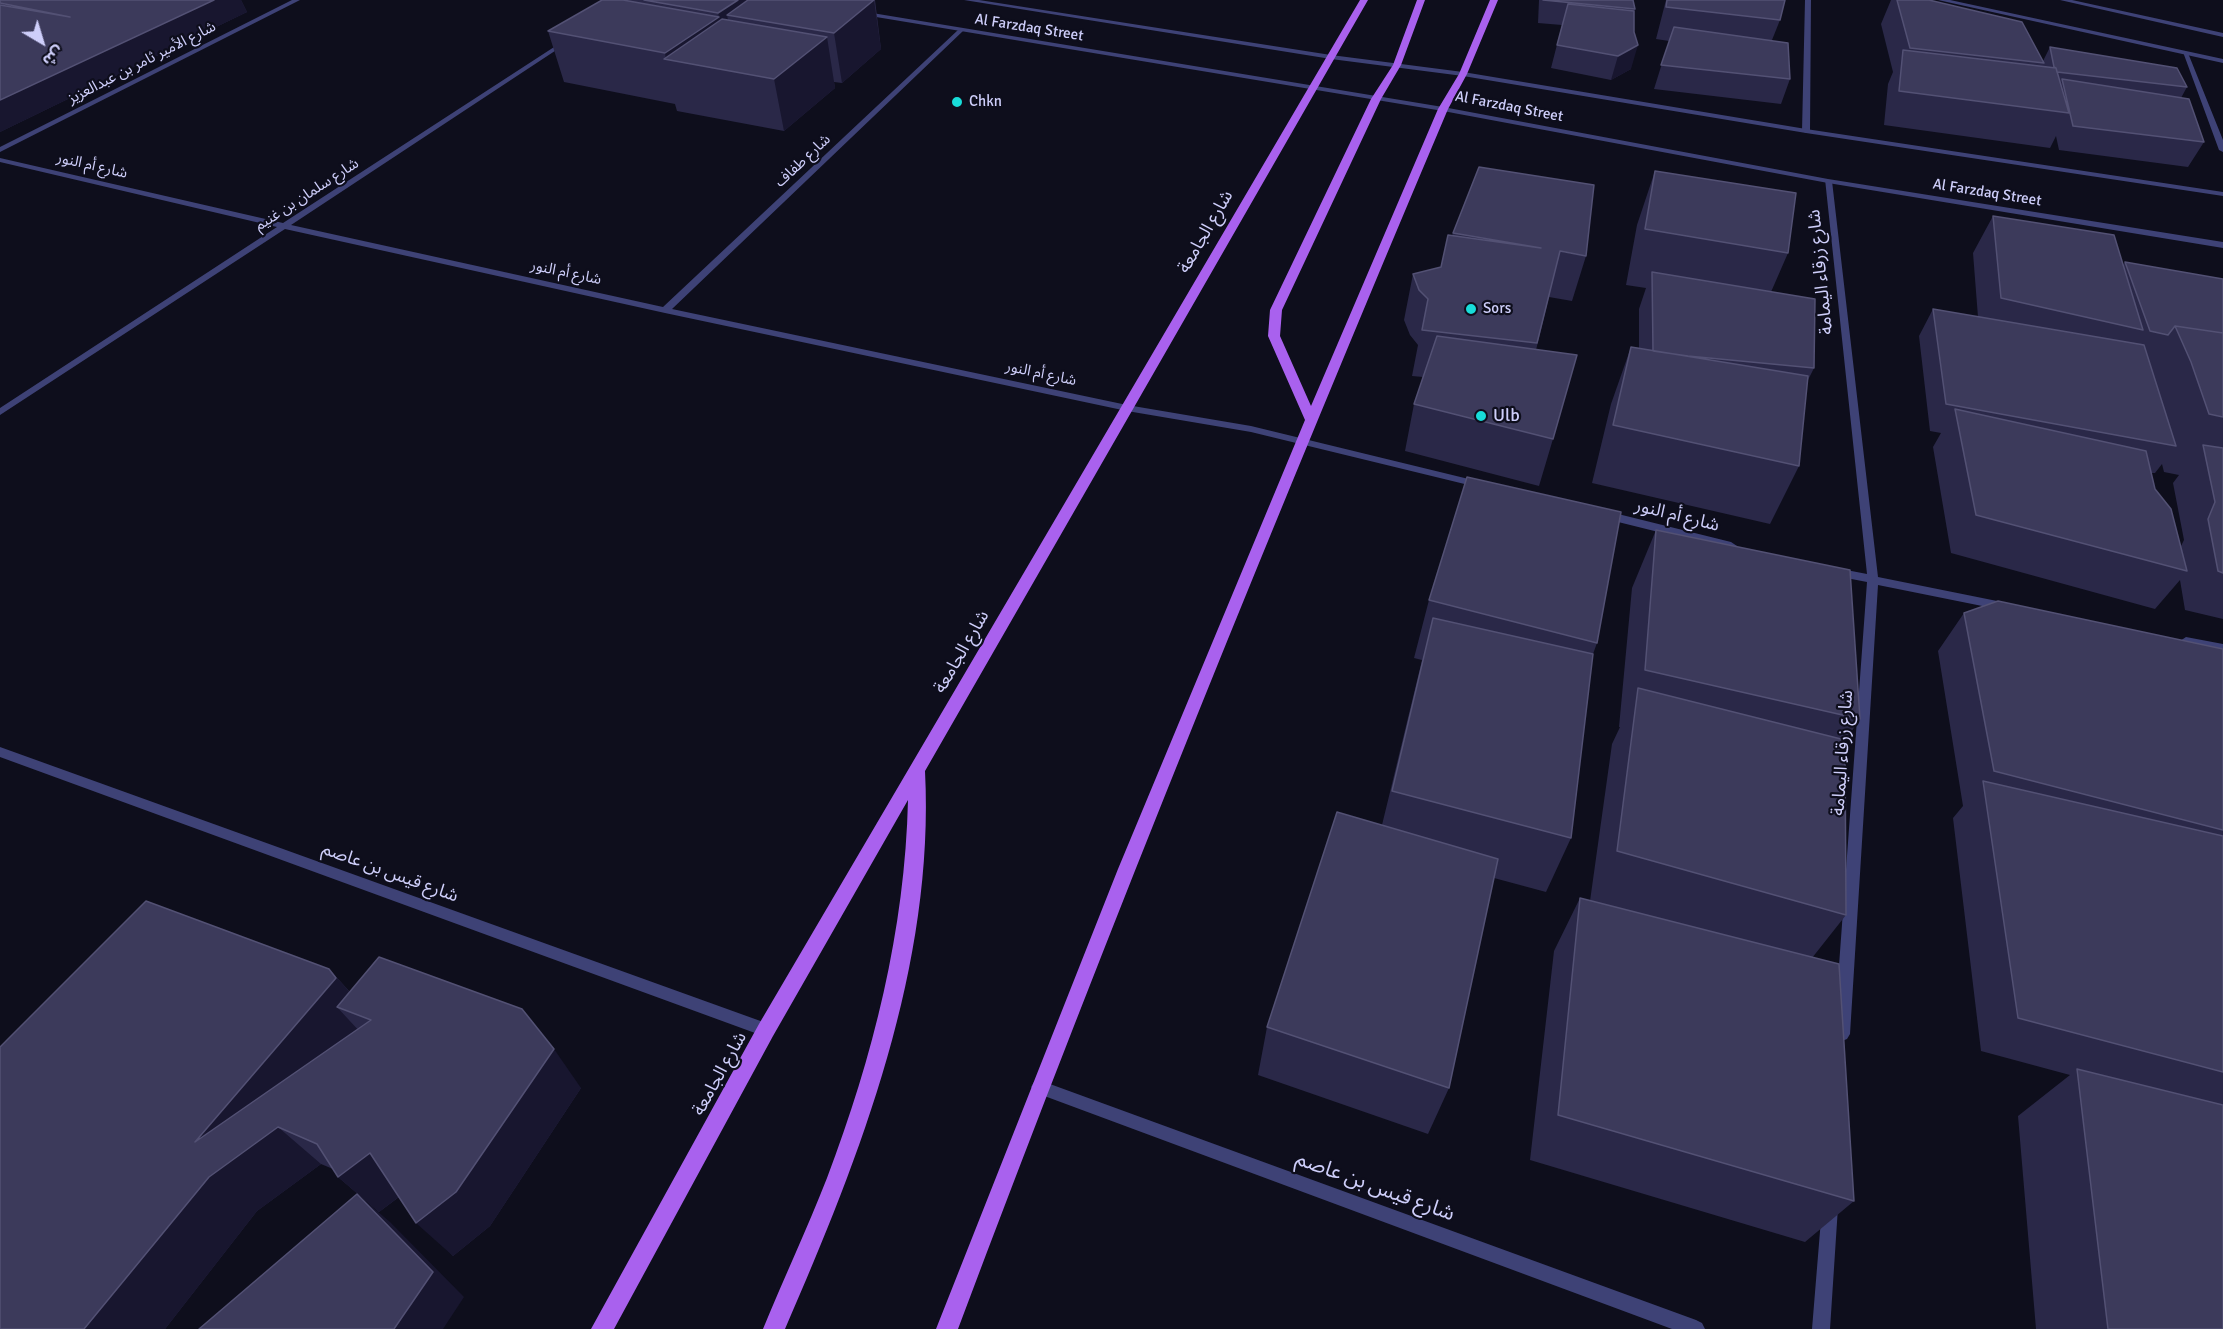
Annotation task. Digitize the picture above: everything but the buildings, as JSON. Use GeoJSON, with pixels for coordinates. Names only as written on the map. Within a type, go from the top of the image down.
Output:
{"type":"FeatureCollection","features":[{"type":"Feature","properties":{"kind":"main road","name":"شارع الجامعة"},"geometry":{"type":"LineString","coordinates":[[602,1329],[766,1030],[1364,0]]}},
{"type":"Feature","properties":{"kind":"main road"},"geometry":{"type":"LineString","coordinates":[[1310,419],[1274,336],[1276,310],[1376,99],[1397,65],[1421,0]]}},
{"type":"Feature","properties":{"kind":"main road"},"geometry":{"type":"LineString","coordinates":[[947,1329],[1039,1087],[1310,419],[1443,109],[1463,74],[1494,0]]}},
{"type":"Feature","properties":{"kind":"main road"},"geometry":{"type":"LineString","coordinates":[[774,1329],[802,1268],[843,1166],[874,1072],[895,986],[910,908],[916,836],[917,769]]}},
{"type":"Feature","properties":{"kind":"street","name":"شارع الأمير ثامر بن عبدالعزيز"},"geometry":{"type":"LineString","coordinates":[[0,150],[297,0]]}},
{"type":"Feature","properties":{"kind":"street","name":"Al Farzdaq Street"},"geometry":{"type":"LineString","coordinates":[[967,0],[1331,57],[1463,74],[1806,131],[2223,194]]}},
{"type":"Feature","properties":{"kind":"street"},"geometry":{"type":"LineString","coordinates":[[1806,131],[1808,0]]}},
{"type":"Feature","properties":{"kind":"street"},"geometry":{"type":"LineString","coordinates":[[1941,0],[2223,61]]}},
{"type":"Feature","properties":{"kind":"street"},"geometry":{"type":"LineString","coordinates":[[2063,0],[2223,34]]}},
{"type":"Feature","properties":{"kind":"street","name":"Al Farzdaq Street"},"geometry":{"type":"LineString","coordinates":[[846,10],[960,31],[1443,109],[1828,181],[2223,245]]}},
{"type":"Feature","properties":{"kind":"street","name":"شارع طفاف"},"geometry":{"type":"LineString","coordinates":[[665,310],[960,31]]}},
{"type":"Feature","properties":{"kind":"street","name":"شارع سلمان بن غنيم"},"geometry":{"type":"LineString","coordinates":[[0,412],[579,32]]}},
{"type":"Feature","properties":{"kind":"street"},"geometry":{"type":"LineString","coordinates":[[2185,53],[2223,150]]}},
{"type":"Feature","properties":{"kind":"street","name":"شارع أم النور"},"geometry":{"type":"LineString","coordinates":[[0,160],[284,226],[665,310],[1127,408],[1251,429],[1301,441]]}},
{"type":"Feature","properties":{"kind":"street","name":"شارع زرقاء اليمامة"},"geometry":{"type":"LineString","coordinates":[[1828,181],[1874,581],[1841,1044]]}},
{"type":"Feature","properties":{"kind":"street"},"geometry":{"type":"LineString","coordinates":[[1301,441],[1496,488]]}},
{"type":"Feature","properties":{"kind":"street","name":"شارع أم النور"},"geometry":{"type":"LineString","coordinates":[[1599,514],[1748,550]]}},
{"type":"Feature","properties":{"kind":"street"},"geometry":{"type":"LineString","coordinates":[[1828,570],[2013,608]]}},
{"type":"Feature","properties":{"kind":"street"},"geometry":{"type":"LineString","coordinates":[[2176,639],[2223,648]]}},
{"type":"Feature","properties":{"kind":"street","name":"شارع قيس بن عاصم"},"geometry":{"type":"LineString","coordinates":[[0,752],[766,1030]]}},
{"type":"Feature","properties":{"kind":"street","name":"شارع قيس بن عاصم"},"geometry":{"type":"LineString","coordinates":[[1039,1087],[1696,1329]]}},
{"type":"Feature","properties":{"kind":"street"},"geometry":{"type":"LineString","coordinates":[[1821,1329],[1830,1198]]}},
{"type":"Feature","properties":{"kind":"place","name":"Chkn"},"geometry":{"type":"Point","coordinates":[957,102]}},
{"type":"Feature","properties":{"kind":"place","name":"Sors"},"geometry":{"type":"Point","coordinates":[1471,309]}},
{"type":"Feature","properties":{"kind":"place","name":"Ulb"},"geometry":{"type":"Point","coordinates":[1481,416]}}]}
